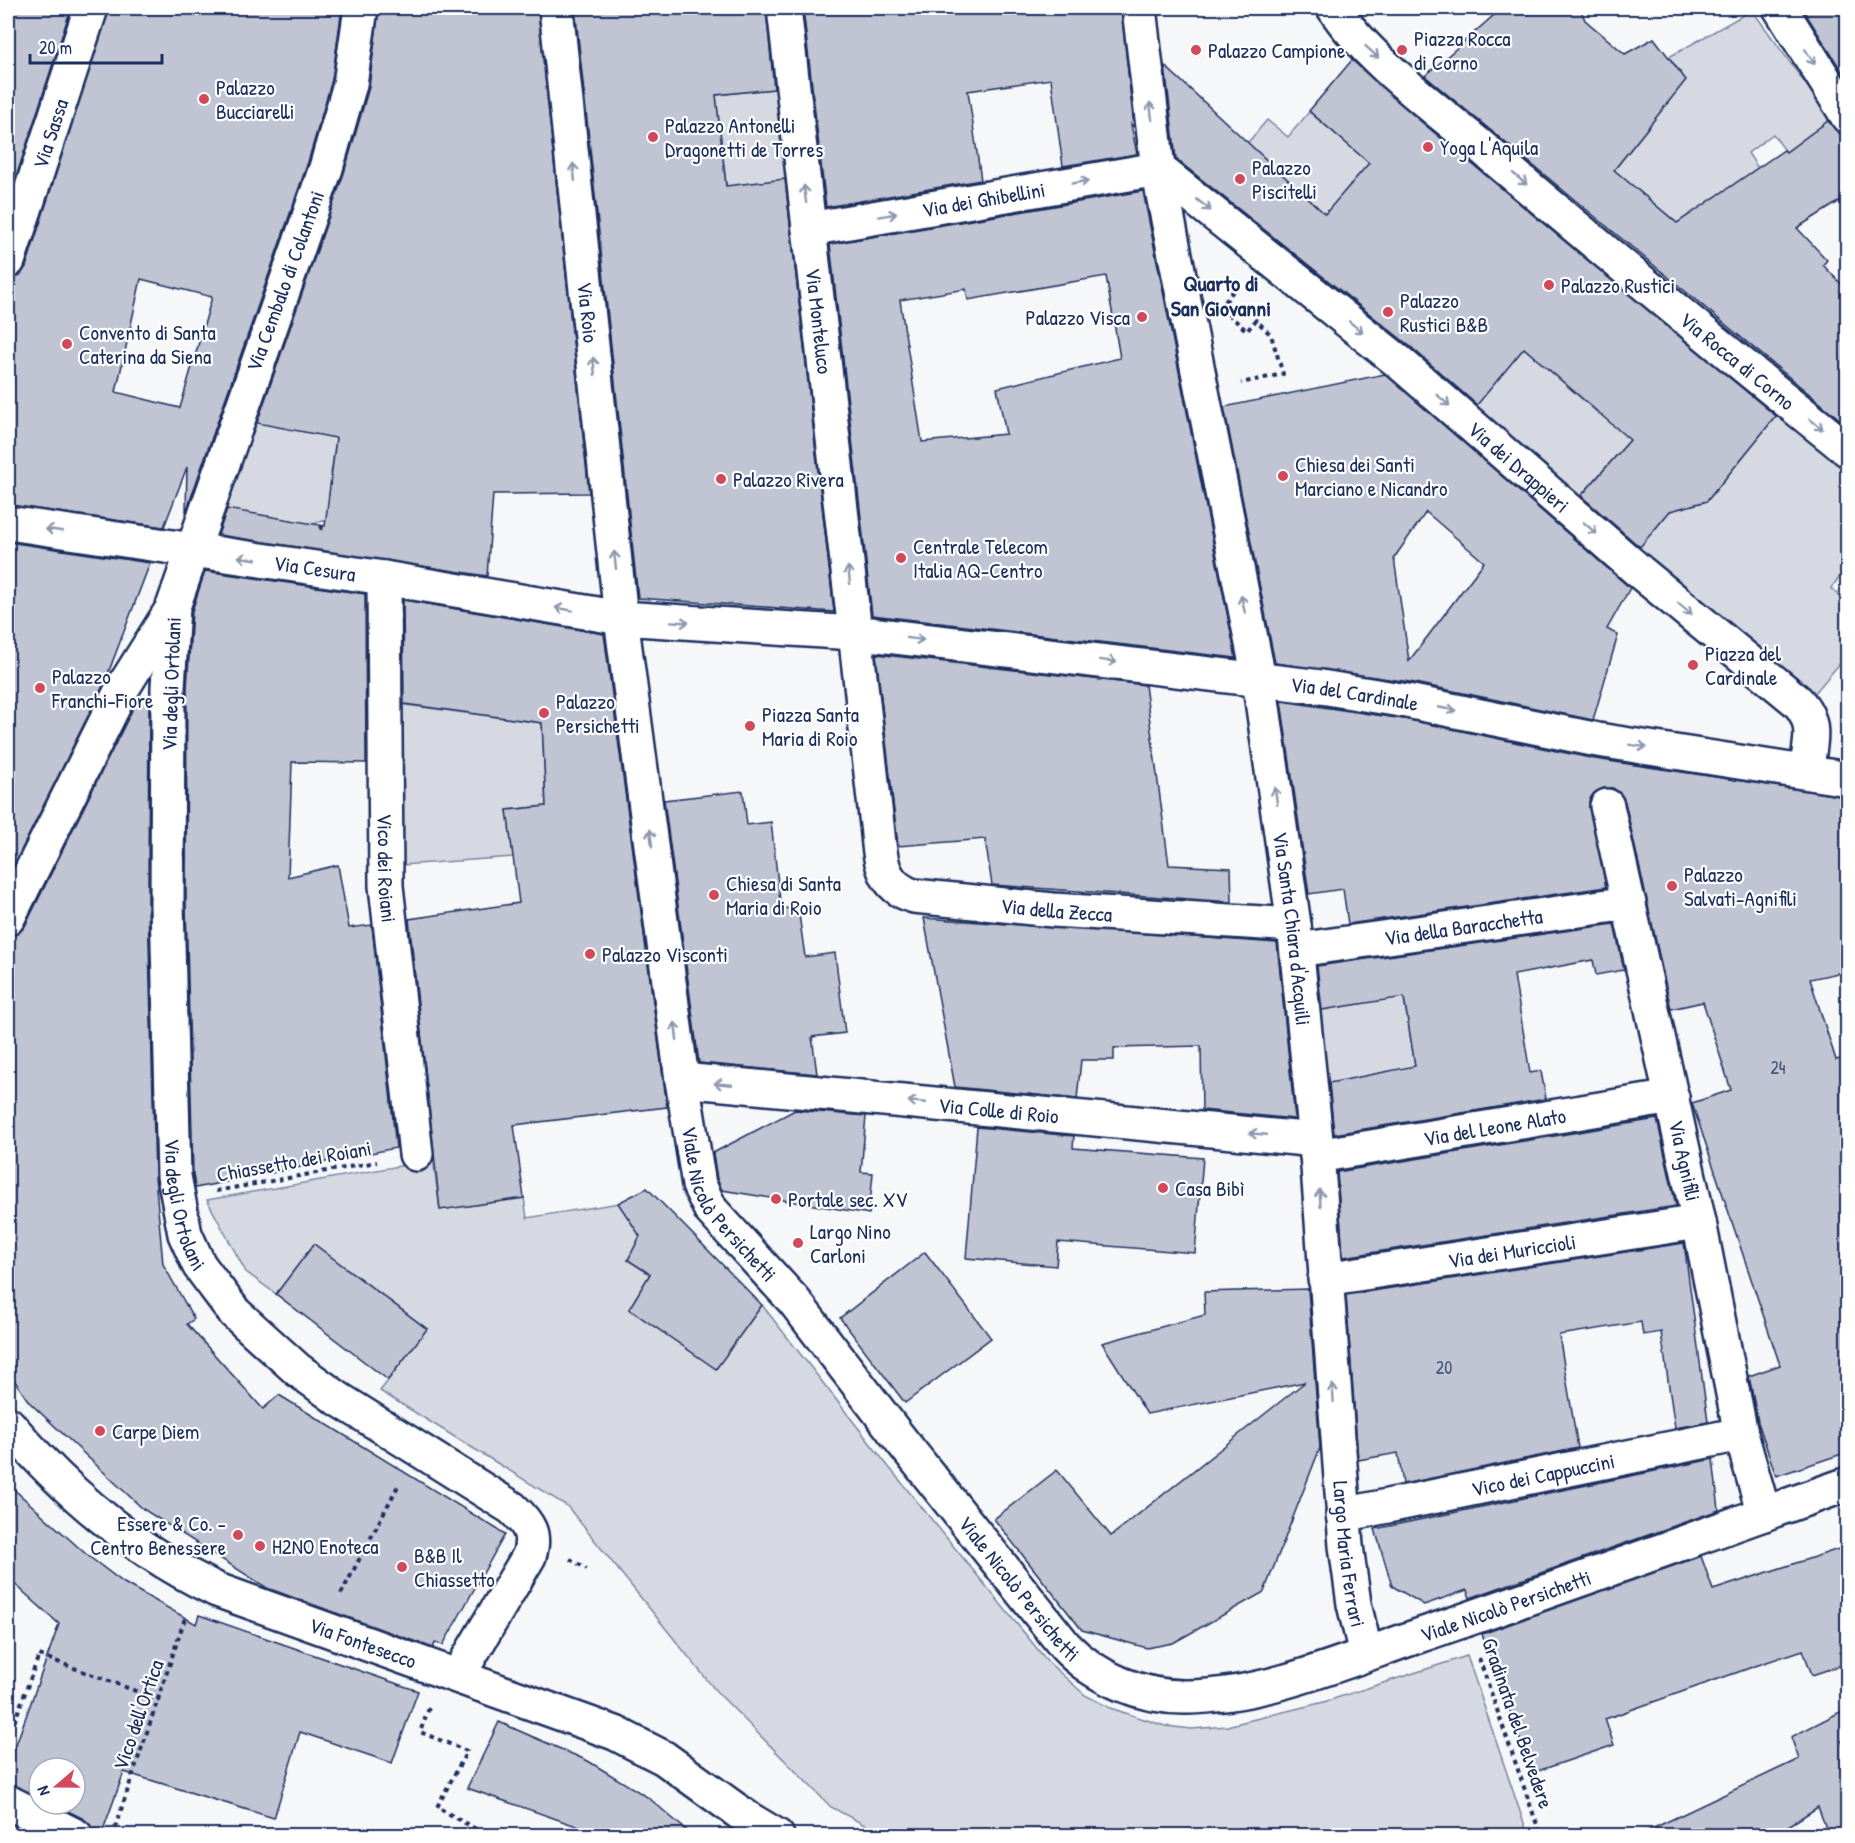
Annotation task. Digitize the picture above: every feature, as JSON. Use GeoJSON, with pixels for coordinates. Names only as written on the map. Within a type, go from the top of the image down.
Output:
{"type":"FeatureCollection","features":[{"type":"Feature","properties":{"kind":"street","name":"Via Sassa"},"geometry":{"type":"LineString","coordinates":[[8,261],[91,8]]}},
{"type":"Feature","properties":{"kind":"street","name":"Via Cembalo di Colantoni"},"geometry":{"type":"LineString","coordinates":[[191,550],[326,168],[350,84],[361,8]]}},
{"type":"Feature","properties":{"kind":"street","name":"Via Roio"},"geometry":{"type":"LineString","coordinates":[[556,8],[621,618]]}},
{"type":"Feature","properties":{"kind":"street","name":"Via Monteluco"},"geometry":{"type":"LineString","coordinates":[[784,8],[856,633]]}},
{"type":"Feature","properties":{"kind":"street","name":"Via Santa Chiara d'Acquili"},"geometry":{"type":"LineString","coordinates":[[1139,8],[1158,169],[1258,679],[1295,938],[1316,1148],[1337,1451]]}},
{"type":"Feature","properties":{"kind":"street","name":"Via Rocca di Corno"},"geometry":{"type":"LineString","coordinates":[[1334,8],[1357,37],[1413,89],[1848,450]]}},
{"type":"Feature","properties":{"kind":"street"},"geometry":{"type":"LineString","coordinates":[[1780,8],[1848,117]]}},
{"type":"Feature","properties":{"kind":"street","name":"Via dei Ghibellini"},"geometry":{"type":"LineString","coordinates":[[809,229],[1158,169]]}},
{"type":"Feature","properties":{"kind":"street","name":"Via dei Drappieri"},"geometry":{"type":"LineString","coordinates":[[1158,169],[1399,362],[1640,572],[1803,707],[1812,733],[1806,771]]}},
{"type":"Feature","properties":{"kind":"street","name":"Via Cesura"},"geometry":{"type":"LineString","coordinates":[[8,523],[384,578],[621,618]]}},
{"type":"Feature","properties":{"kind":"street","name":"Via degli Ortolani"},"geometry":{"type":"LineString","coordinates":[[191,550],[173,608],[168,687],[167,904],[171,1113],[177,1198],[185,1234],[199,1265],[235,1313],[298,1370],[418,1450],[512,1508],[529,1527],[533,1535],[529,1556],[458,1676]]}},
{"type":"Feature","properties":{"kind":"street","name":"Vico dei Roiani"},"geometry":{"type":"LineString","coordinates":[[384,578],[386,886],[416,1154]]}},
{"type":"Feature","properties":{"kind":"street"},"geometry":{"type":"LineString","coordinates":[[8,918],[122,689],[173,608]]}},
{"type":"Feature","properties":{"kind":"street"},"geometry":{"type":"LineString","coordinates":[[621,618],[856,633]]}},
{"type":"Feature","properties":{"kind":"street","name":"Viale Nicolò Persichetti"},"geometry":{"type":"LineString","coordinates":[[621,618],[682,1080],[702,1193],[711,1210],[790,1296],[1058,1637],[1089,1667],[1134,1688],[1161,1695],[1189,1697],[1225,1694],[1268,1685],[1466,1620],[1848,1484]]}},
{"type":"Feature","properties":{"kind":"street","name":"Via del Cardinale"},"geometry":{"type":"LineString","coordinates":[[856,633],[1258,679],[1407,701],[1598,740],[1848,779]]}},
{"type":"Feature","properties":{"kind":"street","name":"Via della Zecca"},"geometry":{"type":"LineString","coordinates":[[856,633],[876,817],[887,878],[896,889],[914,896],[1295,938]]}},
{"type":"Feature","properties":{"kind":"street","name":"Via Agnifili"},"geometry":{"type":"LineString","coordinates":[[1607,806],[1699,1222],[1741,1434],[1764,1514]]}},
{"type":"Feature","properties":{"kind":"street","name":"Via della Baracchetta"},"geometry":{"type":"LineString","coordinates":[[1295,938],[1629,903]]}},
{"type":"Feature","properties":{"kind":"street","name":"Via Colle di Roio"},"geometry":{"type":"LineString","coordinates":[[682,1080],[1316,1148]]}},
{"type":"Feature","properties":{"kind":"street","name":"Via del Leone Alato"},"geometry":{"type":"LineString","coordinates":[[1316,1148],[1672,1097]]}},
{"type":"Feature","properties":{"kind":"street","name":"Via dei Muriccioli"},"geometry":{"type":"LineString","coordinates":[[1325,1279],[1699,1222]]}},
{"type":"Feature","properties":{"kind":"street","name":"Via Fontesecco"},"geometry":{"type":"LineString","coordinates":[[8,1424],[92,1510],[124,1537],[164,1563],[217,1590],[458,1676],[641,1745],[686,1772],[754,1827],[777,1836]]}},
{"type":"Feature","properties":{"kind":"street","name":"Vico dei Cappuccini"},"geometry":{"type":"LineString","coordinates":[[1344,1515],[1741,1434]]}},
{"type":"Feature","properties":{"kind":"street","name":"Largo Maria Ferrari"},"geometry":{"type":"LineString","coordinates":[[1337,1451],[1354,1604],[1366,1654]]}},
{"type":"Feature","properties":{"kind":"street"},"geometry":{"type":"LineString","coordinates":[[8,1802],[76,1836]]}},
{"type":"Feature","properties":{"kind":"path"},"geometry":{"type":"LineString","coordinates":[[1182,293],[1215,303],[1247,331],[1256,320],[1271,335],[1283,374],[1204,402]]}},
{"type":"Feature","properties":{"kind":"path","name":"Chiassetto dei Roiani"},"geometry":{"type":"LineString","coordinates":[[177,1198],[416,1154]]}},
{"type":"Feature","properties":{"kind":"path"},"geometry":{"type":"LineString","coordinates":[[323,1629],[418,1450]]}},
{"type":"Feature","properties":{"kind":"path","name":"Vico dell'Ortica"},"geometry":{"type":"LineString","coordinates":[[112,1836],[160,1700],[187,1614]]}},
{"type":"Feature","properties":{"kind":"path","name":"Gradinata del Belvedere"},"geometry":{"type":"LineString","coordinates":[[1466,1620],[1541,1836]]}},
{"type":"Feature","properties":{"kind":"path"},"geometry":{"type":"LineString","coordinates":[[8,1739],[39,1655],[160,1700]]}},
{"type":"Feature","properties":{"kind":"path"},"geometry":{"type":"LineString","coordinates":[[432,1700],[420,1732],[467,1751],[437,1807],[488,1836]]}},
{"type":"Feature","properties":{"kind":"path"},"geometry":{"type":"LineString","coordinates":[[1848,1734],[1842,1738],[1848,1754]]}},
{"type":"Feature","properties":{"kind":"shaded area"},"geometry":{"type":"Polygon","coordinates":[[[1752,10],[1831,119],[1786,152],[1773,134],[1748,153],[1758,168],[1677,223],[1614,170],[1685,80],[1669,57],[1752,10]]]}},
{"type":"Feature","properties":{"kind":"shaded area"},"geometry":{"type":"Polygon","coordinates":[[[780,88],[790,179],[743,184],[746,216],[730,218],[716,95],[780,88]]]}},
{"type":"Feature","properties":{"kind":"shaded area"},"geometry":{"type":"Polygon","coordinates":[[[1309,112],[1367,161],[1398,155],[1325,214],[1245,146],[1267,120],[1288,137],[1309,112]]]}},
{"type":"Feature","properties":{"kind":"shaded area"},"geometry":{"type":"Polygon","coordinates":[[[1524,348],[1599,414],[1620,391],[1640,429],[1575,502],[1470,412],[1524,348]]]}},
{"type":"Feature","properties":{"kind":"shaded area"},"geometry":{"type":"Polygon","coordinates":[[[1780,410],[1847,462],[1847,568],[1831,588],[1847,602],[1847,655],[1814,694],[1625,547],[1642,527],[1651,534],[1670,511],[1707,501],[1780,410]]]}},
{"type":"Feature","properties":{"kind":"shaded area"},"geometry":{"type":"Polygon","coordinates":[[[241,419],[336,438],[331,474],[341,478],[331,523],[323,521],[312,524],[249,513],[242,544],[201,539],[241,419]]]}},
{"type":"Feature","properties":{"kind":"shaded area"},"geometry":{"type":"Polygon","coordinates":[[[398,704],[542,723],[546,806],[507,810],[513,857],[402,865],[398,704]]]}},
{"type":"Feature","properties":{"kind":"shaded area"},"geometry":{"type":"Polygon","coordinates":[[[1407,949],[1415,996],[1404,999],[1426,1130],[1395,1134],[1386,1072],[1326,1084],[1317,1011],[1365,1003],[1395,958],[1394,950],[1407,949]]]}},
{"type":"Feature","properties":{"kind":"shaded area"},"geometry":{"type":"Polygon","coordinates":[[[433,1160],[440,1210],[524,1198],[527,1218],[619,1203],[640,1236],[628,1260],[650,1274],[629,1309],[716,1368],[762,1305],[888,1466],[1048,1662],[1085,1695],[1110,1708],[1165,1726],[1192,1729],[1227,1726],[1324,1702],[1467,1656],[1528,1835],[883,1835],[831,1807],[716,1691],[567,1506],[380,1391],[427,1329],[314,1244],[276,1294],[246,1272],[207,1200],[433,1160]]]}},
{"type":"Feature","properties":{"kind":"building"},"geometry":{"type":"Polygon","coordinates":[[[8,8],[71,8],[8,202],[8,8]]]}},
{"type":"Feature","properties":{"kind":"building"},"geometry":{"type":"Polygon","coordinates":[[[109,8],[342,8],[332,80],[308,162],[186,512],[187,467],[164,527],[8,505],[8,279],[20,275],[26,267],[109,8]],[[141,279],[116,392],[180,408],[212,297],[141,279]]]}},
{"type":"Feature","properties":{"kind":"building"},"geometry":{"type":"Polygon","coordinates":[[[379,8],[538,8],[589,493],[493,494],[487,576],[218,535],[227,509],[325,526],[336,438],[257,423],[344,173],[369,87],[379,8]]]}},
{"type":"Feature","properties":{"kind":"building"},"geometry":{"type":"Polygon","coordinates":[[[575,8],[766,8],[774,89],[716,95],[726,186],[785,179],[834,612],[638,598],[575,8]]]}},
{"type":"Feature","properties":{"kind":"building"},"geometry":{"type":"Polygon","coordinates":[[[803,8],[1121,8],[1134,127],[1131,124],[1137,154],[1063,166],[1051,79],[968,91],[981,180],[826,207],[803,8]]]}},
{"type":"Feature","properties":{"kind":"building"},"geometry":{"type":"Polygon","coordinates":[[[1502,8],[1580,8],[1585,20],[1625,54],[1654,38],[1686,80],[1614,170],[1677,223],[1784,150],[1786,152],[1828,121],[1839,133],[1848,136],[1848,196],[1797,228],[1827,260],[1823,265],[1848,291],[1848,426],[1425,76],[1502,8]]]}},
{"type":"Feature","properties":{"kind":"building"},"geometry":{"type":"Polygon","coordinates":[[[1802,8],[1848,8],[1848,81],[1802,8]]]}},
{"type":"Feature","properties":{"kind":"building"},"geometry":{"type":"Polygon","coordinates":[[[1352,60],[1418,119],[1776,416],[1707,501],[1670,511],[1640,547],[1581,496],[1630,440],[1524,348],[1477,405],[1411,347],[1176,159],[1165,66],[1325,214],[1369,163],[1309,111],[1352,60]]]}},
{"type":"Feature","properties":{"kind":"building"},"geometry":{"type":"Polygon","coordinates":[[[1143,191],[1236,658],[872,615],[830,244],[1143,191]],[[1106,276],[968,300],[966,289],[900,300],[922,442],[1006,434],[997,388],[1120,358],[1106,276]]]}},
{"type":"Feature","properties":{"kind":"building"},"geometry":{"type":"Polygon","coordinates":[[[1385,374],[1630,588],[1607,629],[1618,635],[1593,720],[1410,682],[1275,663],[1224,407],[1385,374]],[[1426,512],[1394,558],[1409,661],[1484,562],[1426,512]]]}},
{"type":"Feature","properties":{"kind":"building"},"geometry":{"type":"Polygon","coordinates":[[[8,542],[150,563],[104,684],[8,877],[8,542]]]}},
{"type":"Feature","properties":{"kind":"building"},"geometry":{"type":"Polygon","coordinates":[[[205,571],[365,594],[366,763],[292,762],[288,877],[338,865],[349,928],[372,925],[396,1148],[195,1188],[186,904],[187,688],[192,611],[205,571]]]}},
{"type":"Feature","properties":{"kind":"building"},"geometry":{"type":"Polygon","coordinates":[[[403,600],[604,634],[667,1107],[514,1125],[524,1198],[440,1210],[409,919],[519,903],[507,810],[546,806],[542,723],[404,704],[403,600]]]}},
{"type":"Feature","properties":{"kind":"building"},"geometry":{"type":"Polygon","coordinates":[[[876,654],[1145,685],[1169,865],[1231,868],[1232,902],[992,885],[985,839],[898,846],[876,654]]]}},
{"type":"Feature","properties":{"kind":"building"},"geometry":{"type":"Polygon","coordinates":[[[149,696],[148,904],[155,1176],[163,1264],[194,1319],[187,1324],[263,1409],[279,1395],[505,1534],[443,1645],[435,1643],[433,1648],[267,1588],[143,1509],[29,1402],[8,1371],[8,936],[18,934],[25,926],[138,698],[149,696]]]}},
{"type":"Feature","properties":{"kind":"building"},"geometry":{"type":"Polygon","coordinates":[[[1281,701],[1404,719],[1595,759],[1848,797],[1848,971],[1810,979],[1836,1060],[1848,1057],[1848,1452],[1776,1476],[1758,1422],[1749,1376],[1780,1365],[1692,1103],[1731,1090],[1703,1002],[1671,1009],[1625,802],[1621,794],[1613,788],[1604,788],[1594,793],[1589,801],[1606,887],[1348,924],[1343,889],[1309,894],[1281,701]]]}},
{"type":"Feature","properties":{"kind":"building"},"geometry":{"type":"Polygon","coordinates":[[[743,791],[747,825],[771,822],[781,909],[798,907],[805,957],[835,953],[845,1033],[812,1037],[817,1074],[699,1063],[664,800],[743,791]]]}},
{"type":"Feature","properties":{"kind":"building"},"geometry":{"type":"Polygon","coordinates":[[[924,918],[1277,943],[1295,1119],[1202,1110],[1201,1046],[1114,1048],[1114,1060],[1081,1060],[1077,1099],[955,1087],[924,918]]]}},
{"type":"Feature","properties":{"kind":"building"},"geometry":{"type":"Polygon","coordinates":[[[1614,924],[1624,970],[1596,975],[1593,960],[1514,975],[1530,1073],[1541,1071],[1546,1099],[1334,1134],[1329,1083],[1415,1066],[1404,997],[1322,1010],[1317,966],[1614,924]]]}},
{"type":"Feature","properties":{"kind":"building"},"geometry":{"type":"Polygon","coordinates":[[[795,1110],[866,1116],[861,1172],[873,1173],[869,1214],[722,1190],[717,1179],[713,1153],[795,1110]]]}},
{"type":"Feature","properties":{"kind":"building"},"geometry":{"type":"Polygon","coordinates":[[[1657,1119],[1676,1206],[1343,1257],[1337,1172],[1657,1119]]]}},
{"type":"Feature","properties":{"kind":"building"},"geometry":{"type":"Polygon","coordinates":[[[977,1127],[1074,1136],[1073,1148],[1203,1158],[1195,1253],[1058,1242],[1056,1266],[966,1258],[977,1127]]]}},
{"type":"Feature","properties":{"kind":"building"},"geometry":{"type":"Polygon","coordinates":[[[647,1188],[762,1305],[716,1369],[629,1309],[650,1274],[628,1260],[640,1236],[618,1203],[647,1188]]]}},
{"type":"Feature","properties":{"kind":"building"},"geometry":{"type":"Polygon","coordinates":[[[1684,1243],[1708,1422],[1675,1428],[1661,1332],[1643,1335],[1641,1322],[1559,1335],[1578,1448],[1403,1484],[1398,1453],[1358,1460],[1346,1295],[1684,1243]]]}},
{"type":"Feature","properties":{"kind":"building"},"geometry":{"type":"Polygon","coordinates":[[[314,1244],[427,1329],[388,1380],[276,1294],[314,1244]]]}},
{"type":"Feature","properties":{"kind":"building"},"geometry":{"type":"Polygon","coordinates":[[[925,1252],[991,1338],[905,1403],[840,1318],[925,1252]]]}},
{"type":"Feature","properties":{"kind":"building"},"geometry":{"type":"Polygon","coordinates":[[[1308,1289],[1320,1448],[1264,1592],[1173,1643],[1147,1648],[1082,1630],[994,1519],[1057,1470],[1111,1536],[1305,1382],[1147,1414],[1102,1343],[1205,1315],[1204,1292],[1308,1289]]]}},
{"type":"Feature","properties":{"kind":"building"},"geometry":{"type":"Polygon","coordinates":[[[1713,1459],[1719,1510],[1470,1598],[1467,1590],[1424,1605],[1392,1586],[1375,1529],[1713,1459]]]}},
{"type":"Feature","properties":{"kind":"building"},"geometry":{"type":"Polygon","coordinates":[[[8,1484],[87,1555],[124,1583],[196,1624],[199,1615],[418,1691],[392,1763],[300,1732],[274,1818],[124,1772],[102,1833],[93,1829],[78,1816],[87,1816],[87,1756],[27,1756],[27,1792],[8,1783],[8,1767],[59,1624],[8,1578],[8,1484]]]}},
{"type":"Feature","properties":{"kind":"building"},"geometry":{"type":"Polygon","coordinates":[[[1848,1546],[1848,1663],[1812,1675],[1803,1650],[1761,1664],[1605,1719],[1614,1745],[1532,1773],[1482,1634],[1701,1556],[1713,1590],[1848,1546]]]}},
{"type":"Feature","properties":{"kind":"building"},"geometry":{"type":"Polygon","coordinates":[[[1848,1708],[1848,1836],[1829,1836],[1818,1807],[1773,1836],[1637,1836],[1799,1759],[1791,1737],[1848,1708]]]}},
{"type":"Feature","properties":{"kind":"building"},"geometry":{"type":"Polygon","coordinates":[[[499,1722],[588,1761],[649,1798],[693,1836],[605,1836],[467,1788],[499,1722]]]}},
{"type":"Feature","properties":{"kind":"place","name":"Palazzo Campione"},"geometry":{"type":"Point","coordinates":[1196,50]}},
{"type":"Feature","properties":{"kind":"place","name":"Piazza Rocca di Corno"},"geometry":{"type":"Point","coordinates":[1402,50]}},
{"type":"Feature","properties":{"kind":"place","name":"Palazzo Bucciarelli"},"geometry":{"type":"Point","coordinates":[204,99]}},
{"type":"Feature","properties":{"kind":"place","name":"Palazzo Antonelli Dragonetti de Torres"},"geometry":{"type":"Point","coordinates":[653,137]}},
{"type":"Feature","properties":{"kind":"place","name":"Yoga L'Aquila"},"geometry":{"type":"Point","coordinates":[1428,147]}},
{"type":"Feature","properties":{"kind":"place","name":"Palazzo Piscitelli"},"geometry":{"type":"Point","coordinates":[1240,179]}},
{"type":"Feature","properties":{"kind":"place","name":"Palazzo Rustici"},"geometry":{"type":"Point","coordinates":[1549,285]}},
{"type":"Feature","properties":{"kind":"place","name":"Palazzo Rustici B&B"},"geometry":{"type":"Point","coordinates":[1388,312]}},
{"type":"Feature","properties":{"kind":"place","name":"Palazzo Visca"},"geometry":{"type":"Point","coordinates":[1142,317]}},
{"type":"Feature","properties":{"kind":"place","name":"Convento di Santa Caterina da Siena"},"geometry":{"type":"Point","coordinates":[67,344]}},
{"type":"Feature","properties":{"kind":"place","name":"Chiesa dei Santi Marciano e Nicandro"},"geometry":{"type":"Point","coordinates":[1283,476]}},
{"type":"Feature","properties":{"kind":"place","name":"Palazzo Rivera"},"geometry":{"type":"Point","coordinates":[721,479]}},
{"type":"Feature","properties":{"kind":"place","name":"Centrale Telecom Italia AQ-Centro"},"geometry":{"type":"Point","coordinates":[901,558]}},
{"type":"Feature","properties":{"kind":"place","name":"Piazza del Cardinale"},"geometry":{"type":"Point","coordinates":[1693,665]}},
{"type":"Feature","properties":{"kind":"place","name":"Palazzo Franchi-Fiore"},"geometry":{"type":"Point","coordinates":[40,688]}},
{"type":"Feature","properties":{"kind":"place","name":"Palazzo Persichetti"},"geometry":{"type":"Point","coordinates":[544,713]}},
{"type":"Feature","properties":{"kind":"place","name":"Piazza Santa Maria di Roio"},"geometry":{"type":"Point","coordinates":[750,726]}},
{"type":"Feature","properties":{"kind":"place","name":"Palazzo Salvati-Agnifili"},"geometry":{"type":"Point","coordinates":[1672,886]}},
{"type":"Feature","properties":{"kind":"place","name":"Chiesa di Santa Maria di Roio"},"geometry":{"type":"Point","coordinates":[714,895]}},
{"type":"Feature","properties":{"kind":"place","name":"Palazzo Visconti"},"geometry":{"type":"Point","coordinates":[590,954]}},
{"type":"Feature","properties":{"kind":"place","name":"Casa Bibì"},"geometry":{"type":"Point","coordinates":[1163,1188]}},
{"type":"Feature","properties":{"kind":"place","name":"Portale sec. XV"},"geometry":{"type":"Point","coordinates":[776,1199]}},
{"type":"Feature","properties":{"kind":"place","name":"Largo Nino Carloni"},"geometry":{"type":"Point","coordinates":[798,1243]}},
{"type":"Feature","properties":{"kind":"place","name":"Carpe Diem"},"geometry":{"type":"Point","coordinates":[100,1431]}},
{"type":"Feature","properties":{"kind":"place","name":"Essere & Co. - Centro Benessere"},"geometry":{"type":"Point","coordinates":[238,1535]}},
{"type":"Feature","properties":{"kind":"place","name":"H2NO Enoteca"},"geometry":{"type":"Point","coordinates":[260,1546]}},
{"type":"Feature","properties":{"kind":"place","name":"B&B Il Chiassetto"},"geometry":{"type":"Point","coordinates":[402,1567]}},
{"type":"Feature","properties":{"kind":"district","name":"Quarto di San Giovanni"},"geometry":{"type":"Point","coordinates":[1221,296]}}]}
